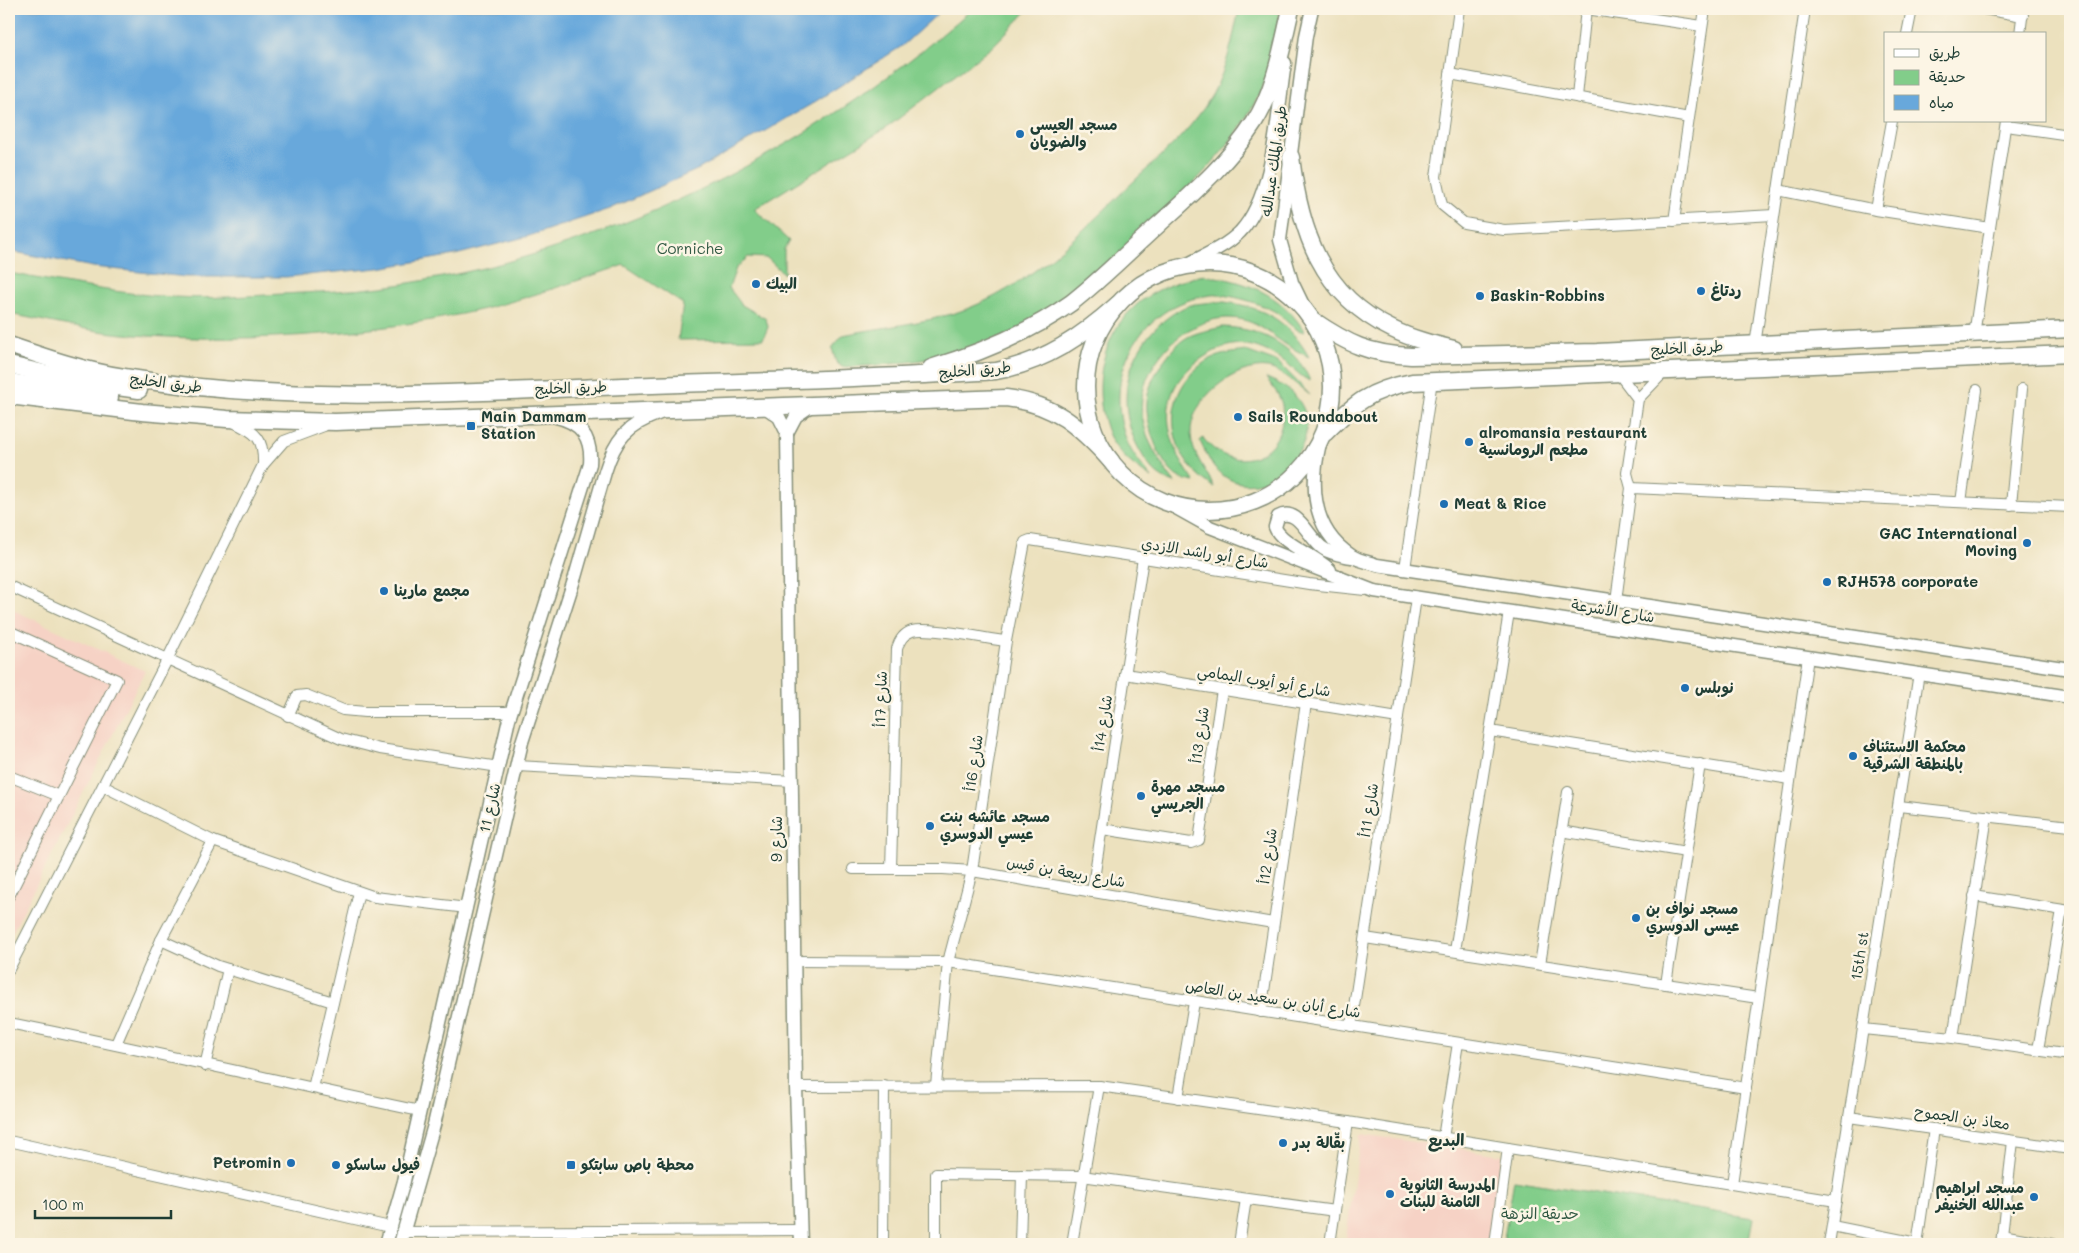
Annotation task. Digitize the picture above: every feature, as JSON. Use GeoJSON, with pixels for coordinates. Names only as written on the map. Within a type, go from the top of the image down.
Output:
{"type":"FeatureCollection","features":[{"type":"Feature","properties":{"kind":"main road"},"geometry":{"type":"LineString","coordinates":[[900,376],[936,367],[982,351],[1035,326],[1092,286],[1175,210],[1221,163],[1254,123],[1273,81],[1292,9]]}},
{"type":"Feature","properties":{"kind":"main road"},"geometry":{"type":"LineString","coordinates":[[1291,157],[1298,207],[1309,240],[1329,277],[1343,294],[1360,310],[1393,330],[1415,339],[1471,354]]}},
{"type":"Feature","properties":{"kind":"main road","name":"طريق الخليج"},"geometry":{"type":"LineString","coordinates":[[9,345],[60,362],[122,377],[195,387],[315,395],[480,392],[996,371],[1038,360],[1076,339],[1141,284],[1184,266],[1221,264],[1255,272],[1283,289],[1310,317],[1343,341],[1384,354],[1597,352],[2070,329]]}},
{"type":"Feature","properties":{"kind":"main road"},"geometry":{"type":"LineString","coordinates":[[1111,461],[1093,427],[1088,400],[1087,376],[1094,345],[1118,304]]}},
{"type":"Feature","properties":{"kind":"main road"},"geometry":{"type":"LineString","coordinates":[[1310,317],[1321,335],[1331,366],[1332,401],[1322,439]]}},
{"type":"Feature","properties":{"kind":"main road","name":"طريق الخليج"},"geometry":{"type":"LineString","coordinates":[[9,396],[142,412],[227,419],[335,422],[997,398],[1022,400],[1056,412],[1072,422],[1137,486],[1167,503],[1189,510],[1207,510],[1225,509],[1261,498],[1292,478],[1309,459],[1322,439],[1354,405],[1365,397],[1399,384],[1432,380],[1619,374],[2070,354]]}},
{"type":"Feature","properties":{"kind":"main road"},"geometry":{"type":"LineString","coordinates":[[9,365],[112,387],[206,398],[315,395]]}},
{"type":"Feature","properties":{"kind":"main road"},"geometry":{"type":"LineString","coordinates":[[9,382],[128,400],[191,415]]}},
{"type":"Feature","properties":{"kind":"street","name":"طريق الملك عبدالله"},"geometry":{"type":"LineString","coordinates":[[1184,266],[1224,244],[1239,232],[1257,208],[1267,176],[1292,9]]}},
{"type":"Feature","properties":{"kind":"street","name":"طريق الملك عبدالله"},"geometry":{"type":"LineString","coordinates":[[1310,317],[1292,282],[1280,240],[1281,220],[1306,36],[1312,9]]}},
{"type":"Feature","properties":{"kind":"street"},"geometry":{"type":"LineString","coordinates":[[1459,9],[1436,177],[1442,205],[1464,224],[1504,230],[1774,215]]}},
{"type":"Feature","properties":{"kind":"street"},"geometry":{"type":"LineString","coordinates":[[1577,97],[1586,9],[1702,26]]}},
{"type":"Feature","properties":{"kind":"street"},"geometry":{"type":"LineString","coordinates":[[1674,221],[1705,9]]}},
{"type":"Feature","properties":{"kind":"street"},"geometry":{"type":"LineString","coordinates":[[1755,345],[1805,9]]}},
{"type":"Feature","properties":{"kind":"street"},"geometry":{"type":"LineString","coordinates":[[1907,32],[1912,9]]}},
{"type":"Feature","properties":{"kind":"street"},"geometry":{"type":"LineString","coordinates":[[1984,9],[2023,12],[2020,32]]}},
{"type":"Feature","properties":{"kind":"street"},"geometry":{"type":"LineString","coordinates":[[1450,74],[1689,118]]}},
{"type":"Feature","properties":{"kind":"street"},"geometry":{"type":"LineString","coordinates":[[1876,210],[1892,122]]}},
{"type":"Feature","properties":{"kind":"street"},"geometry":{"type":"LineString","coordinates":[[1974,335],[2006,124],[2070,134]]}},
{"type":"Feature","properties":{"kind":"street"},"geometry":{"type":"LineString","coordinates":[[1778,190],[1876,210],[1990,228]]}},
{"type":"Feature","properties":{"kind":"street"},"geometry":{"type":"LineString","coordinates":[[1616,601],[1631,501],[1631,488],[1627,473],[1638,399],[1664,372]]}},
{"type":"Feature","properties":{"kind":"street"},"geometry":{"type":"LineString","coordinates":[[1619,374],[1638,399]]}},
{"type":"Feature","properties":{"kind":"street"},"geometry":{"type":"LineString","coordinates":[[1405,569],[1432,380]]}},
{"type":"Feature","properties":{"kind":"street"},"geometry":{"type":"LineString","coordinates":[[2011,505],[2022,389]]}},
{"type":"Feature","properties":{"kind":"street"},"geometry":{"type":"LineString","coordinates":[[1961,502],[1978,390]]}},
{"type":"Feature","properties":{"kind":"street"},"geometry":{"type":"LineString","coordinates":[[787,433],[796,416],[812,405]]}},
{"type":"Feature","properties":{"kind":"street"},"geometry":{"type":"LineString","coordinates":[[765,407],[779,417],[787,433]]}},
{"type":"Feature","properties":{"kind":"street","name":"شارع 11"},"geometry":{"type":"LineString","coordinates":[[401,1238],[434,1126],[517,766],[614,446],[634,425],[666,411]]}},
{"type":"Feature","properties":{"kind":"street","name":"شارع 11"},"geometry":{"type":"LineString","coordinates":[[386,1244],[404,1181],[511,712],[590,464],[591,450],[585,432],[566,419],[549,415]]}},
{"type":"Feature","properties":{"kind":"street"},"geometry":{"type":"LineString","coordinates":[[227,419],[250,430],[259,438],[264,450],[263,465]]}},
{"type":"Feature","properties":{"kind":"street"},"geometry":{"type":"LineString","coordinates":[[9,969],[167,660],[263,465],[284,441],[335,422]]}},
{"type":"Feature","properties":{"kind":"street","name":"شارع 9"},"geometry":{"type":"LineString","coordinates":[[787,433],[796,1087],[801,1244]]}},
{"type":"Feature","properties":{"kind":"street","name":"شارع الأشرعة"},"geometry":{"type":"LineString","coordinates":[[1322,439],[1313,478],[1315,504],[1331,537],[1353,557],[1377,565],[2070,669]]}},
{"type":"Feature","properties":{"kind":"street"},"geometry":{"type":"LineString","coordinates":[[1631,488],[2070,507]]}},
{"type":"Feature","properties":{"kind":"street","name":"شارع الأشرعة"},"geometry":{"type":"LineString","coordinates":[[1167,503],[1210,527],[1374,591],[2070,697]]}},
{"type":"Feature","properties":{"kind":"street"},"geometry":{"type":"LineString","coordinates":[[1335,576],[1322,561],[1279,535],[1275,527],[1278,517],[1287,514],[1293,515],[1311,538],[1324,549],[1353,557]]}},
{"type":"Feature","properties":{"kind":"street","name":"شارع 16أ"},"geometry":{"type":"LineString","coordinates":[[936,1085],[948,962],[972,872],[1006,642],[1023,544],[1027,540],[1033,540]]}},
{"type":"Feature","properties":{"kind":"street","name":"شارع أبو راشد الازدي"},"geometry":{"type":"LineString","coordinates":[[1033,540],[1309,584],[1374,591]]}},
{"type":"Feature","properties":{"kind":"street","name":"شارع 14أ"},"geometry":{"type":"LineString","coordinates":[[1092,892],[1143,558]]}},
{"type":"Feature","properties":{"kind":"street"},"geometry":{"type":"LineString","coordinates":[[557,572],[575,577]]}},
{"type":"Feature","properties":{"kind":"street"},"geometry":{"type":"LineString","coordinates":[[9,586],[340,739],[380,749],[498,767]]}},
{"type":"Feature","properties":{"kind":"street","name":"شارع 11أ"},"geometry":{"type":"LineString","coordinates":[[1351,1026],[1416,598]]}},
{"type":"Feature","properties":{"kind":"street"},"geometry":{"type":"LineString","coordinates":[[1455,951],[1509,612]]}},
{"type":"Feature","properties":{"kind":"street","name":"شارع 17أ"},"geometry":{"type":"LineString","coordinates":[[891,869],[897,649],[900,640],[907,633],[921,630],[1006,642]]}},
{"type":"Feature","properties":{"kind":"street"},"geometry":{"type":"LineString","coordinates":[[9,631],[118,680],[9,896]]}},
{"type":"Feature","properties":{"kind":"street"},"geometry":{"type":"LineString","coordinates":[[1732,1184],[1808,657]]}},
{"type":"Feature","properties":{"kind":"street","name":"15th st"},"geometry":{"type":"LineString","coordinates":[[1829,1244],[1920,673]]}},
{"type":"Feature","properties":{"kind":"street","name":"شارع أبو أيوب اليمامي"},"geometry":{"type":"LineString","coordinates":[[1125,674],[1398,718]]}},
{"type":"Feature","properties":{"kind":"street","name":"شارع 13أ"},"geometry":{"type":"LineString","coordinates":[[1102,829],[1191,844],[1200,838],[1222,690]]}},
{"type":"Feature","properties":{"kind":"street"},"geometry":{"type":"LineString","coordinates":[[288,716],[298,696],[306,694],[343,710],[365,712],[511,712]]}},
{"type":"Feature","properties":{"kind":"street","name":"شارع 12أ"},"geometry":{"type":"LineString","coordinates":[[1261,1012],[1306,703]]}},
{"type":"Feature","properties":{"kind":"street"},"geometry":{"type":"LineString","coordinates":[[1490,731],[1790,779]]}},
{"type":"Feature","properties":{"kind":"street"},"geometry":{"type":"LineString","coordinates":[[1666,984],[1700,764]]}},
{"type":"Feature","properties":{"kind":"street"},"geometry":{"type":"LineString","coordinates":[[517,766],[793,781]]}},
{"type":"Feature","properties":{"kind":"street"},"geometry":{"type":"LineString","coordinates":[[9,776],[59,796]]}},
{"type":"Feature","properties":{"kind":"street"},"geometry":{"type":"LineString","coordinates":[[103,786],[213,840],[359,892],[374,897],[467,908]]}},
{"type":"Feature","properties":{"kind":"street"},"geometry":{"type":"LineString","coordinates":[[1540,964],[1568,792]]}},
{"type":"Feature","properties":{"kind":"street"},"geometry":{"type":"LineString","coordinates":[[1899,806],[2070,826]]}},
{"type":"Feature","properties":{"kind":"street"},"geometry":{"type":"LineString","coordinates":[[1953,1038],[1986,816]]}},
{"type":"Feature","properties":{"kind":"street"},"geometry":{"type":"LineString","coordinates":[[1561,831],[1686,852]]}},
{"type":"Feature","properties":{"kind":"street"},"geometry":{"type":"LineString","coordinates":[[116,1044],[161,940],[213,840]]}},
{"type":"Feature","properties":{"kind":"street","name":"شارع ربيعة بن قيس"},"geometry":{"type":"LineString","coordinates":[[853,869],[943,869],[972,872],[1274,923]]}},
{"type":"Feature","properties":{"kind":"street"},"geometry":{"type":"LineString","coordinates":[[313,1088],[359,892]]}},
{"type":"Feature","properties":{"kind":"street"},"geometry":{"type":"LineString","coordinates":[[1974,896],[2066,911],[2038,1050]]}},
{"type":"Feature","properties":{"kind":"street"},"geometry":{"type":"LineString","coordinates":[[1365,938],[1758,998]]}},
{"type":"Feature","properties":{"kind":"street"},"geometry":{"type":"LineString","coordinates":[[161,940],[228,969],[333,1002]]}},
{"type":"Feature","properties":{"kind":"street","name":"شارع أبان بن سعيد بن العاص"},"geometry":{"type":"LineString","coordinates":[[794,961],[948,962],[1746,1088]]}},
{"type":"Feature","properties":{"kind":"street"},"geometry":{"type":"LineString","coordinates":[[205,1066],[228,969]]}},
{"type":"Feature","properties":{"kind":"street"},"geometry":{"type":"LineString","coordinates":[[1178,1098],[1194,1002]]}},
{"type":"Feature","properties":{"kind":"street"},"geometry":{"type":"LineString","coordinates":[[9,1023],[116,1044],[205,1066],[420,1111]]}},
{"type":"Feature","properties":{"kind":"street"},"geometry":{"type":"LineString","coordinates":[[1863,1029],[1953,1038],[2070,1055]]}},
{"type":"Feature","properties":{"kind":"street"},"geometry":{"type":"LineString","coordinates":[[1443,1138],[1458,1043]]}},
{"type":"Feature","properties":{"kind":"street"},"geometry":{"type":"LineString","coordinates":[[796,1087],[936,1085],[1098,1086],[1348,1122],[1836,1201]]}},
{"type":"Feature","properties":{"kind":"street"},"geometry":{"type":"LineString","coordinates":[[883,1244],[884,1086]]}},
{"type":"Feature","properties":{"kind":"street"},"geometry":{"type":"LineString","coordinates":[[1072,1244],[1098,1086]]}},
{"type":"Feature","properties":{"kind":"street","name":"معاذ بن الجموح"},"geometry":{"type":"LineString","coordinates":[[1849,1117],[2070,1149]]}},
{"type":"Feature","properties":{"kind":"street"},"geometry":{"type":"LineString","coordinates":[[1330,1244],[1348,1122]]}},
{"type":"Feature","properties":{"kind":"street"},"geometry":{"type":"LineString","coordinates":[[1832,1226],[1917,1243],[1934,1129]]}},
{"type":"Feature","properties":{"kind":"street"},"geometry":{"type":"LineString","coordinates":[[9,1141],[390,1227]]}},
{"type":"Feature","properties":{"kind":"street"},"geometry":{"type":"LineString","coordinates":[[2013,1141],[2001,1240],[2052,1244]]}},
{"type":"Feature","properties":{"kind":"street"},"geometry":{"type":"LineString","coordinates":[[1495,1244],[1508,1148]]}},
{"type":"Feature","properties":{"kind":"street"},"geometry":{"type":"LineString","coordinates":[[936,1244],[936,1174],[1082,1176],[1335,1211]]}},
{"type":"Feature","properties":{"kind":"street"},"geometry":{"type":"LineString","coordinates":[[1020,1244],[1022,1175]]}},
{"type":"Feature","properties":{"kind":"street"},"geometry":{"type":"LineString","coordinates":[[1239,1244],[1246,1199]]}},
{"type":"Feature","properties":{"kind":"street"},"geometry":{"type":"LineString","coordinates":[[401,1238],[800,1230]]}},
{"type":"Feature","properties":{"kind":"shaded area"},"geometry":{"type":"Polygon","coordinates":[[[9,608],[145,671],[9,939],[9,608]]]}},
{"type":"Feature","properties":{"kind":"shaded area"},"geometry":{"type":"Polygon","coordinates":[[[1361,1134],[1502,1155],[1488,1244],[1345,1244],[1361,1134]]]}},
{"type":"Feature","properties":{"kind":"green space","name":"Corniche"},"geometry":{"type":"Polygon","coordinates":[[[972,9],[1029,9],[992,47],[885,129],[754,209],[789,241],[784,249],[784,274],[767,258],[748,257],[736,268],[729,288],[742,305],[766,319],[768,327],[763,339],[678,340],[683,304],[624,265],[537,294],[484,309],[395,326],[299,336],[251,338],[157,337],[74,327],[9,314],[9,273],[91,288],[153,296],[188,298],[228,297],[382,287],[463,273],[543,252],[621,224],[697,191],[771,153],[841,109],[909,61],[972,9]]]}},
{"type":"Feature","properties":{"kind":"green space"},"geometry":{"type":"Polygon","coordinates":[[[1239,9],[1280,9],[1275,46],[1266,79],[1251,110],[1211,165],[1161,215],[1107,264],[1048,312],[1015,331],[973,348],[908,362],[842,367],[836,362],[832,348],[843,335],[929,320],[958,312],[983,302],[1008,289],[1030,274],[1073,239],[1176,142],[1196,119],[1212,95],[1226,64],[1239,9]]]}},
{"type":"Feature","properties":{"kind":"green space"},"geometry":{"type":"Polygon","coordinates":[[[1203,275],[1248,285],[1274,298],[1285,307],[1305,332],[1300,331],[1277,313],[1263,306],[1235,297],[1218,295],[1186,301],[1164,313],[1146,328],[1132,348],[1123,370],[1119,394],[1121,419],[1128,444],[1136,458],[1152,478],[1133,465],[1122,454],[1109,435],[1101,403],[1100,386],[1105,353],[1120,323],[1139,303],[1165,287],[1203,275]]]}},
{"type":"Feature","properties":{"kind":"green space"},"geometry":{"type":"Polygon","coordinates":[[[1224,302],[1251,308],[1274,318],[1293,334],[1309,357],[1285,344],[1259,326],[1244,320],[1227,318],[1210,321],[1194,327],[1165,350],[1154,364],[1146,381],[1142,398],[1142,415],[1150,442],[1175,483],[1158,475],[1150,467],[1131,431],[1127,412],[1126,392],[1130,372],[1137,354],[1148,337],[1162,322],[1184,307],[1201,303],[1224,302]]]}},
{"type":"Feature","properties":{"kind":"green space"},"geometry":{"type":"Polygon","coordinates":[[[1223,327],[1250,331],[1275,341],[1296,358],[1304,368],[1310,381],[1275,355],[1241,344],[1230,345],[1214,351],[1188,370],[1177,384],[1170,400],[1168,416],[1170,432],[1176,449],[1184,466],[1195,482],[1180,478],[1173,473],[1160,455],[1148,421],[1148,394],[1154,377],[1164,360],[1183,340],[1192,335],[1223,327]]]}},
{"type":"Feature","properties":{"kind":"green space"},"geometry":{"type":"Polygon","coordinates":[[[1246,351],[1279,363],[1310,395],[1284,375],[1268,368],[1255,368],[1242,372],[1228,378],[1216,387],[1197,409],[1192,422],[1191,435],[1194,449],[1214,487],[1198,475],[1186,460],[1178,444],[1174,427],[1174,409],[1180,392],[1190,376],[1205,362],[1230,353],[1246,351]]]}},
{"type":"Feature","properties":{"kind":"green space"},"geometry":{"type":"Polygon","coordinates":[[[1266,378],[1292,393],[1305,412],[1306,433],[1298,453],[1284,470],[1265,481],[1244,483],[1220,473],[1210,460],[1200,441],[1203,438],[1216,450],[1230,457],[1244,459],[1257,456],[1269,448],[1277,437],[1282,422],[1282,405],[1278,394],[1266,378]]]}},
{"type":"Feature","properties":{"kind":"green space","name":"حديقة النزهة"},"geometry":{"type":"Polygon","coordinates":[[[1514,1180],[1753,1218],[1748,1244],[1503,1244],[1514,1180]]]}},
{"type":"Feature","properties":{"kind":"water"},"geometry":{"type":"Polygon","coordinates":[[[9,9],[943,9],[902,46],[810,105],[699,169],[610,209],[529,236],[455,255],[379,268],[286,277],[186,277],[93,267],[9,251],[9,9]]]}},
{"type":"Feature","properties":{"kind":"place","name":"مسجد العيسى والضويان"},"geometry":{"type":"Point","coordinates":[1020,134]}},
{"type":"Feature","properties":{"kind":"place","name":"البيك"},"geometry":{"type":"Point","coordinates":[756,284]}},
{"type":"Feature","properties":{"kind":"place","name":"ردتاغ"},"geometry":{"type":"Point","coordinates":[1701,291]}},
{"type":"Feature","properties":{"kind":"place","name":"Baskin-Robbins"},"geometry":{"type":"Point","coordinates":[1480,296]}},
{"type":"Feature","properties":{"kind":"place","name":"Sails Roundabout"},"geometry":{"type":"Point","coordinates":[1238,417]}},
{"type":"Feature","properties":{"kind":"place","name":"Main Dammam Station"},"geometry":{"type":"Point","coordinates":[471,426]}},
{"type":"Feature","properties":{"kind":"place","name":"alromansia restaurant مطعم الرومانسية"},"geometry":{"type":"Point","coordinates":[1469,442]}},
{"type":"Feature","properties":{"kind":"place","name":"Meat & Rice"},"geometry":{"type":"Point","coordinates":[1444,504]}},
{"type":"Feature","properties":{"kind":"place","name":"GAC International Moving"},"geometry":{"type":"Point","coordinates":[2027,543]}},
{"type":"Feature","properties":{"kind":"place","name":"RJH578 corporate"},"geometry":{"type":"Point","coordinates":[1827,582]}},
{"type":"Feature","properties":{"kind":"place","name":"مجمع مارينا"},"geometry":{"type":"Point","coordinates":[384,591]}},
{"type":"Feature","properties":{"kind":"place","name":"نوبلس"},"geometry":{"type":"Point","coordinates":[1685,688]}},
{"type":"Feature","properties":{"kind":"place","name":"محكمة الاستئناف بالمنطقة الشرقية"},"geometry":{"type":"Point","coordinates":[1853,756]}},
{"type":"Feature","properties":{"kind":"place","name":"مسجد مهرة الجريسي"},"geometry":{"type":"Point","coordinates":[1141,796]}},
{"type":"Feature","properties":{"kind":"place","name":"مسجد عائشه بنت عيسي الدوسري"},"geometry":{"type":"Point","coordinates":[930,826]}},
{"type":"Feature","properties":{"kind":"place","name":"مسجد نواف بن عيسى الدوسري"},"geometry":{"type":"Point","coordinates":[1636,918]}},
{"type":"Feature","properties":{"kind":"place","name":"بقّالة بدر"},"geometry":{"type":"Point","coordinates":[1283,1143]}},
{"type":"Feature","properties":{"kind":"place","name":"Petromin"},"geometry":{"type":"Point","coordinates":[291,1163]}},
{"type":"Feature","properties":{"kind":"place","name":"فيول ساسكو"},"geometry":{"type":"Point","coordinates":[336,1165]}},
{"type":"Feature","properties":{"kind":"place","name":"محطة باص سابتكو"},"geometry":{"type":"Point","coordinates":[571,1165]}},
{"type":"Feature","properties":{"kind":"place","name":"المدرسة الثانوية الثامنة للبنات"},"geometry":{"type":"Point","coordinates":[1390,1194]}},
{"type":"Feature","properties":{"kind":"place","name":"مسجد ابراهيم عبدالله الخنيفر"},"geometry":{"type":"Point","coordinates":[2034,1197]}},
{"type":"Feature","properties":{"kind":"district","name":"البديع"},"geometry":{"type":"Point","coordinates":[1446,1140]}}]}
